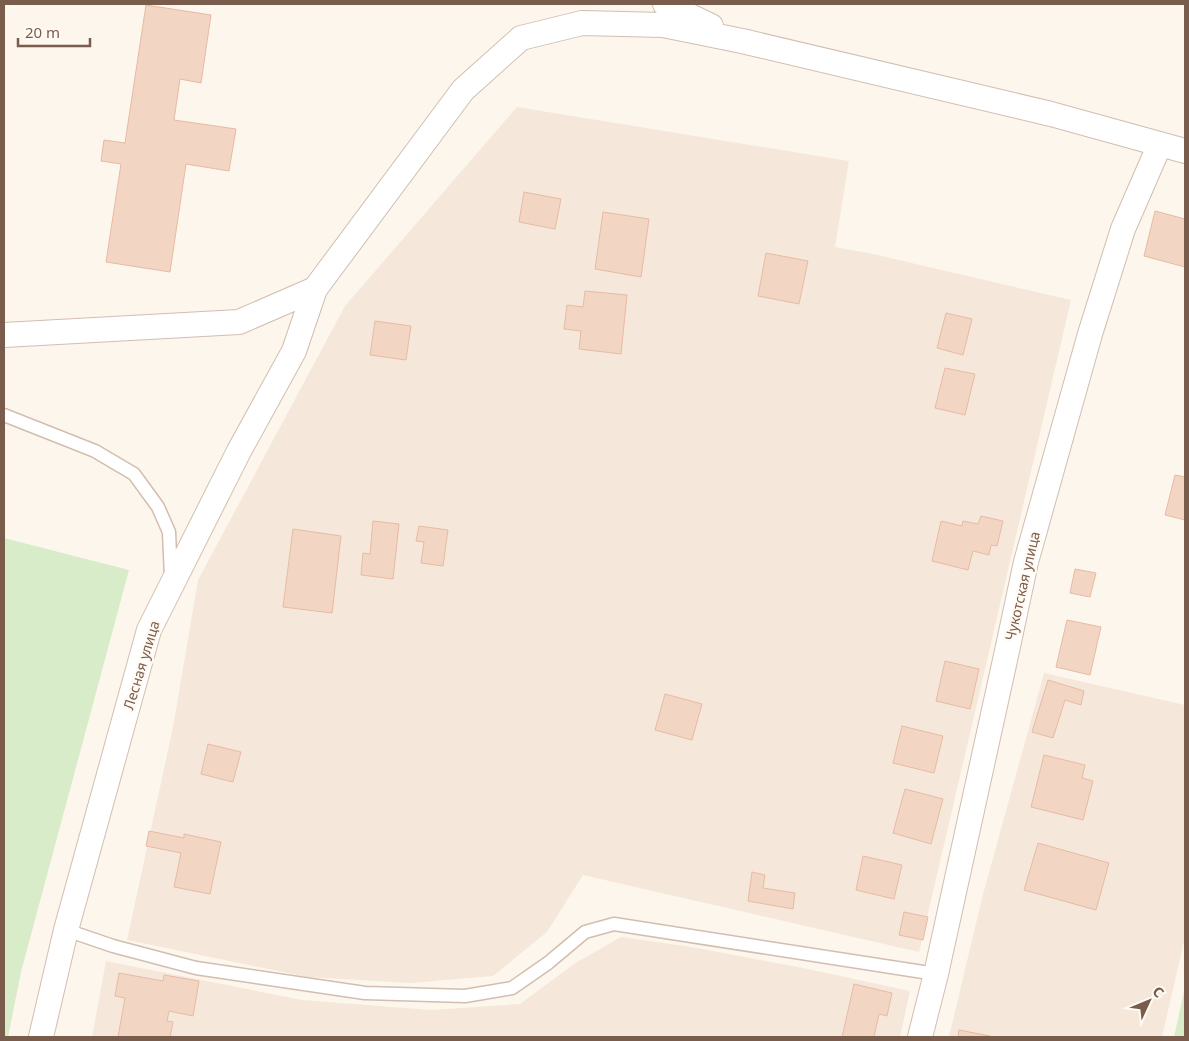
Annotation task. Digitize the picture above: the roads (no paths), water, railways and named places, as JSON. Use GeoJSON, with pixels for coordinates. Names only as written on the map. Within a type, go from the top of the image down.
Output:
{"type":"FeatureCollection","features":[{"type":"Feature","properties":{"kind":"street"},"geometry":{"type":"LineString","coordinates":[[665,4],[742,41]]}},
{"type":"Feature","properties":{"kind":"street"},"geometry":{"type":"LineString","coordinates":[[4,335],[239,322],[315,288],[463,90],[521,38],[582,23],[663,25],[742,41],[1051,114],[1185,152]]}},
{"type":"Feature","properties":{"kind":"street","name":"Чукотская улица"},"geometry":{"type":"LineString","coordinates":[[920,1037],[936,974],[1026,562],[1090,334],[1123,229],[1160,144]]}},
{"type":"Feature","properties":{"kind":"street","name":"Лесная улица"},"geometry":{"type":"LineString","coordinates":[[41,1037],[66,930],[148,630],[239,451],[294,351],[315,288]]}},
{"type":"Feature","properties":{"kind":"lane"},"geometry":{"type":"LineString","coordinates":[[4,415],[96,450],[134,474],[158,507],[169,532],[171,585]]}},
{"type":"Feature","properties":{"kind":"lane"},"geometry":{"type":"LineString","coordinates":[[66,930],[113,946],[196,968],[365,993],[465,996],[512,988],[548,963],[585,932],[614,924],[936,974]]}}]}
